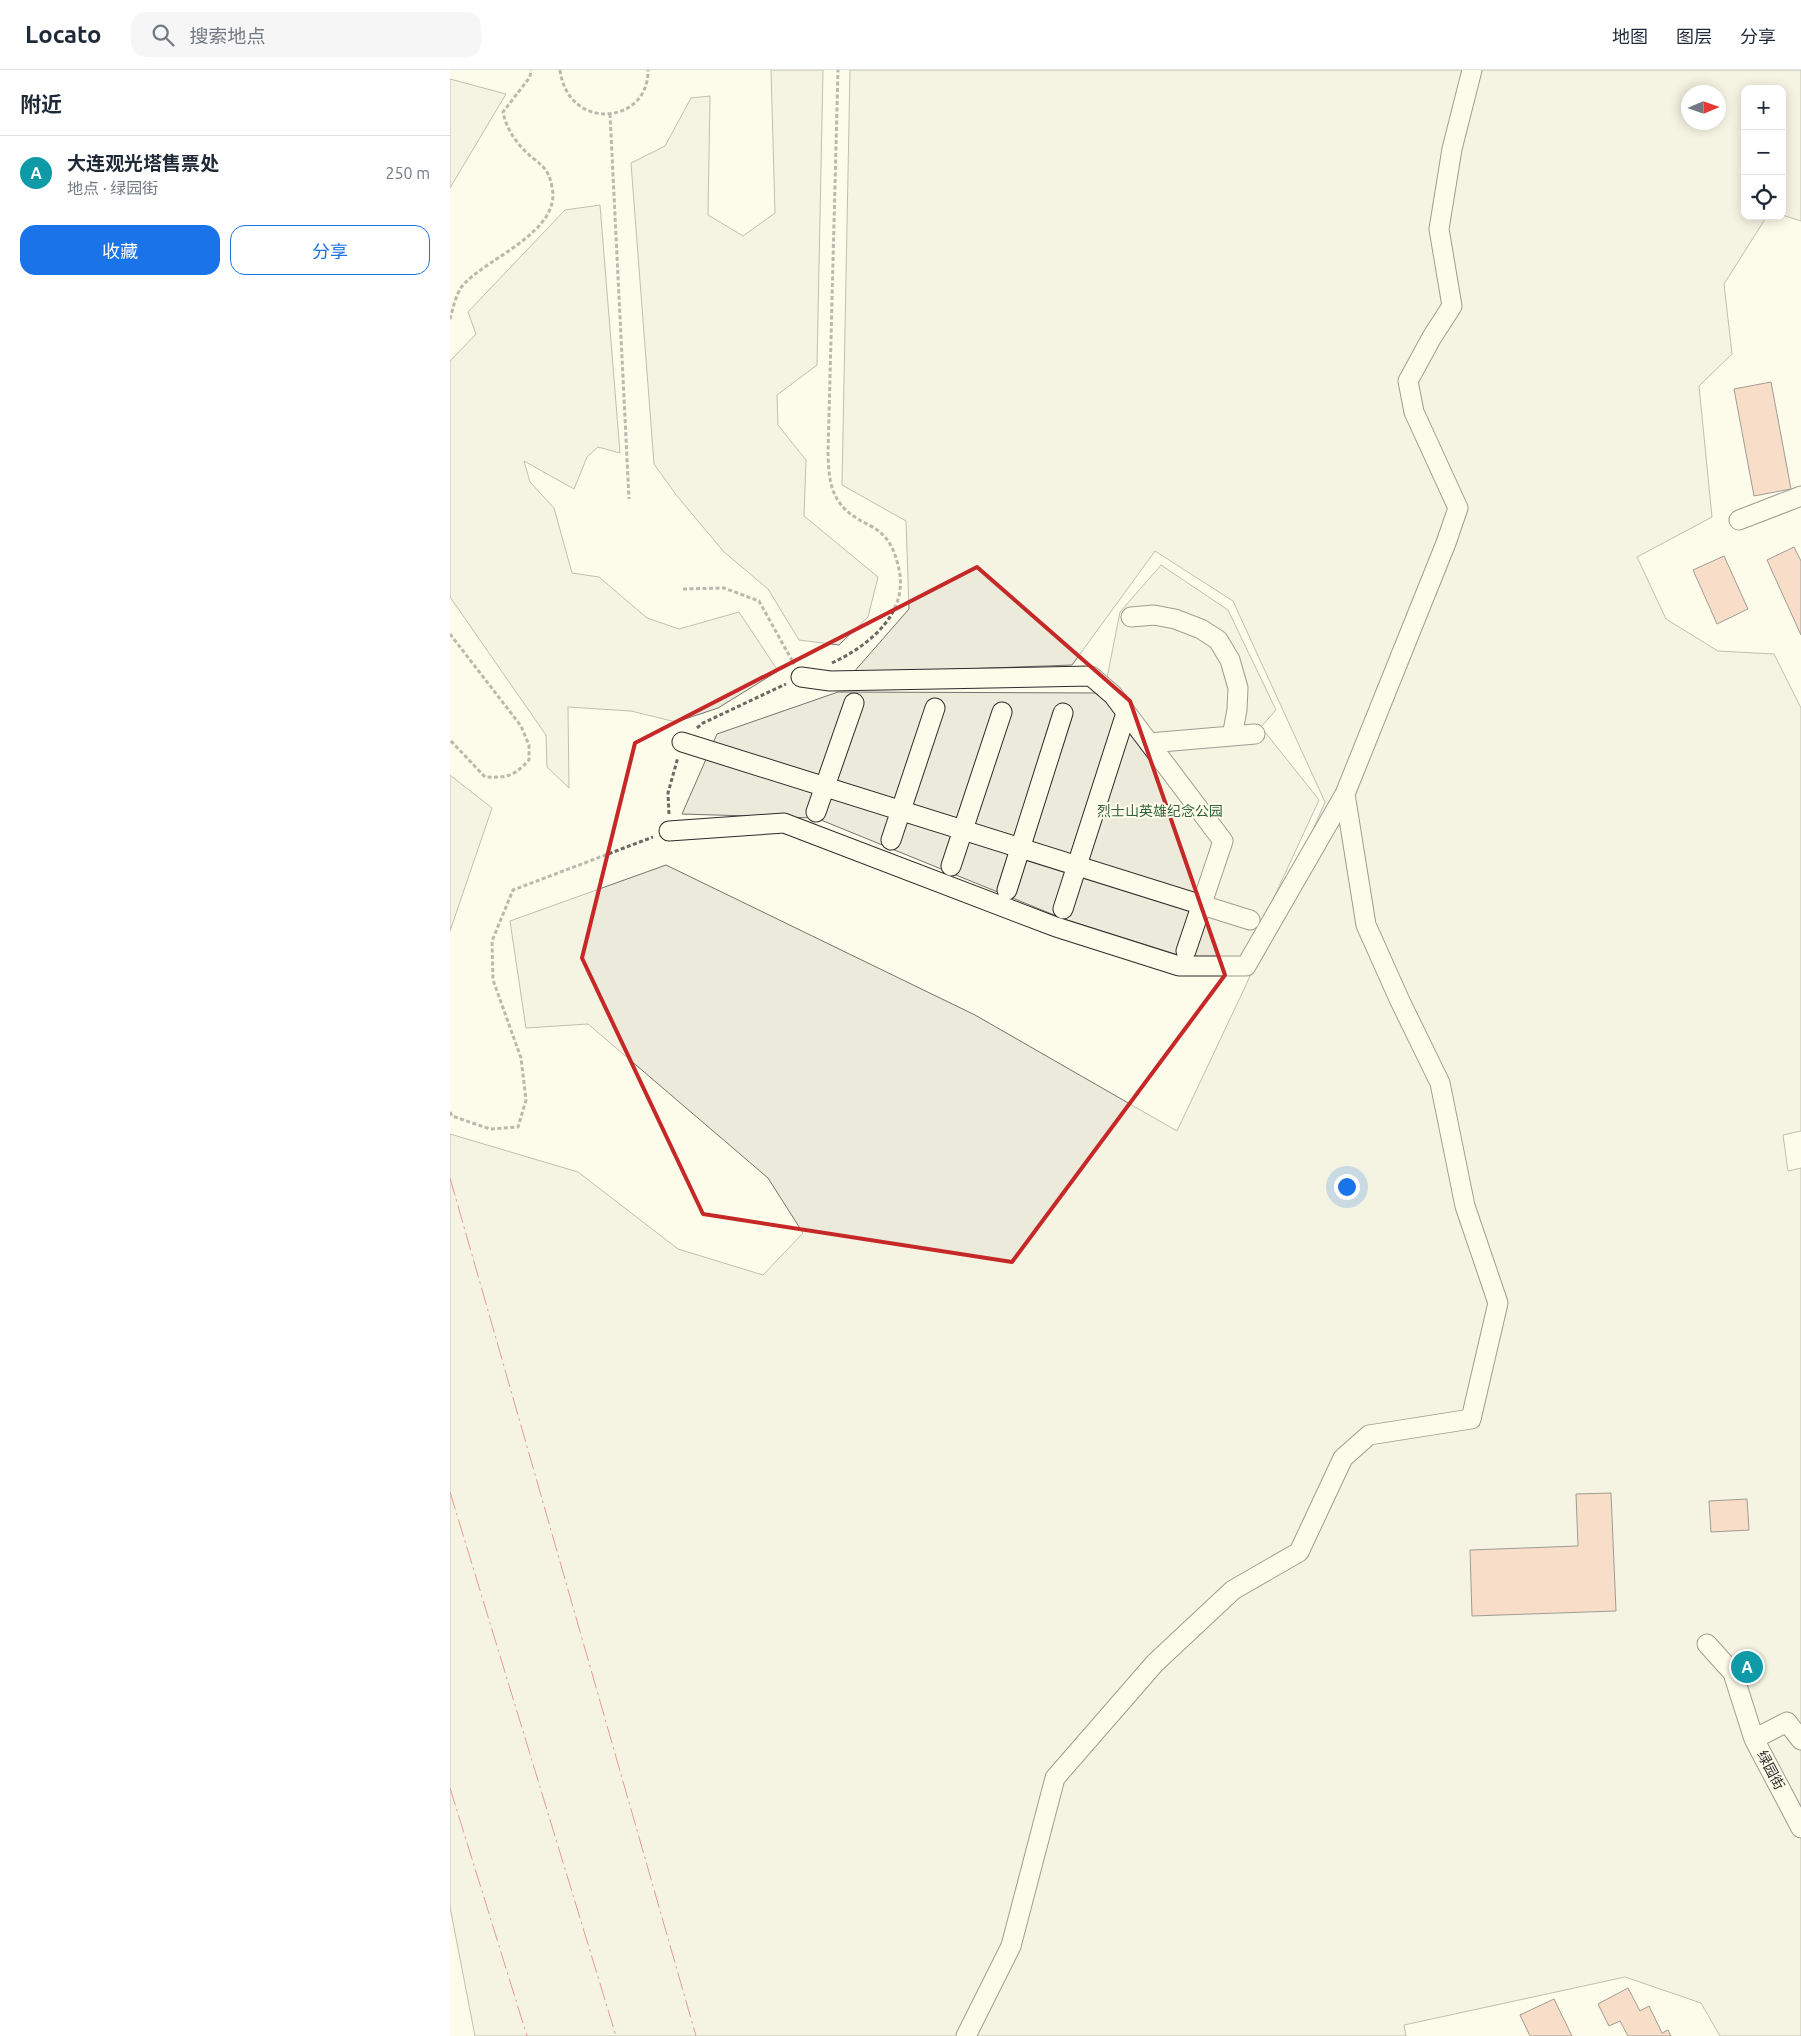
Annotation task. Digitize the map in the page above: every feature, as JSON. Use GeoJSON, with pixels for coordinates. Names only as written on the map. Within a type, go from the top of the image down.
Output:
{"type":"FeatureCollection","features":[{"type":"Feature","properties":{"kind":"street"},"geometry":{"type":"LineString","coordinates":[[669,831],[784,823],[1056,927],[1179,966],[1246,966],[1345,794],[1446,543],[1458,508],[1414,412],[1408,381],[1432,337],[1452,306],[1439,228],[1452,149],[1472,70]]}},
{"type":"Feature","properties":{"kind":"street"},"geometry":{"type":"LineString","coordinates":[[1739,520],[1801,496]]}},
{"type":"Feature","properties":{"kind":"street"},"geometry":{"type":"LineString","coordinates":[[1131,617],[1154,615],[1175,619],[1201,629],[1218,640],[1230,660],[1238,688],[1237,710],[1232,736]]}},
{"type":"Feature","properties":{"kind":"street"},"geometry":{"type":"LineString","coordinates":[[801,677],[830,682],[1091,676],[1113,695],[1223,841],[1186,951]]}},
{"type":"Feature","properties":{"kind":"street"},"geometry":{"type":"LineString","coordinates":[[816,812],[854,703]]}},
{"type":"Feature","properties":{"kind":"street"},"geometry":{"type":"LineString","coordinates":[[891,840],[935,708]]}},
{"type":"Feature","properties":{"kind":"street"},"geometry":{"type":"LineString","coordinates":[[950,866],[1002,712]]}},
{"type":"Feature","properties":{"kind":"street"},"geometry":{"type":"LineString","coordinates":[[1007,890],[1063,713]]}},
{"type":"Feature","properties":{"kind":"street"},"geometry":{"type":"LineString","coordinates":[[1063,909],[1126,713]]}},
{"type":"Feature","properties":{"kind":"street"},"geometry":{"type":"LineString","coordinates":[[1149,743],[1255,734]]}},
{"type":"Feature","properties":{"kind":"street"},"geometry":{"type":"LineString","coordinates":[[682,742],[1250,920]]}},
{"type":"Feature","properties":{"kind":"street"},"geometry":{"type":"LineString","coordinates":[[966,2036],[1011,1946],[1055,1778],[1155,1663],[1233,1590],[1299,1552],[1343,1458],[1369,1435],[1471,1418],[1498,1302],[1466,1206],[1440,1083],[1366,925],[1345,794]]}},
{"type":"Feature","properties":{"kind":"street"},"geometry":{"type":"LineString","coordinates":[[1707,1644],[1733,1673],[1754,1739]]}},
{"type":"Feature","properties":{"kind":"street","name":"绿园街"},"geometry":{"type":"LineString","coordinates":[[1801,1740],[1787,1722],[1754,1739],[1801,1828]]}},
{"type":"Feature","properties":{"kind":"path"},"geometry":{"type":"LineString","coordinates":[[450,319],[463,285],[538,228],[551,211],[553,188],[546,168],[525,151],[506,126],[503,112],[530,77],[531,70]]}},
{"type":"Feature","properties":{"kind":"path"},"geometry":{"type":"LineString","coordinates":[[560,70],[562,86],[570,99],[581,108],[595,114],[610,114],[625,110],[636,101],[644,90],[648,70]]}},
{"type":"Feature","properties":{"kind":"path"},"geometry":{"type":"LineString","coordinates":[[827,665],[853,653],[885,626],[900,600],[900,574],[894,550],[883,534],[848,512],[838,502],[829,482],[828,454],[838,70]]}},
{"type":"Feature","properties":{"kind":"path"},"geometry":{"type":"LineString","coordinates":[[610,114],[629,498]]}},
{"type":"Feature","properties":{"kind":"path"},"geometry":{"type":"LineString","coordinates":[[450,1112],[452,1116],[490,1129],[518,1127],[526,1100],[521,1058],[493,980],[492,941],[512,890],[669,831],[668,793],[682,742],[703,723],[801,677],[759,601],[724,588],[683,588]]}},
{"type":"Feature","properties":{"kind":"path"},"geometry":{"type":"LineString","coordinates":[[450,634],[521,726],[529,745],[529,760],[517,773],[503,778],[486,777],[450,740]]}},
{"type":"Feature","properties":{"kind":"highlighted area"},"geometry":{"type":"Polygon","coordinates":[[[977,567],[1130,701],[1225,975],[1012,1262],[703,1214],[582,958],[635,743],[977,567]]]}},
{"type":"Feature","properties":{"kind":"green space"},"geometry":{"type":"Polygon","coordinates":[[[771,70],[823,70],[817,365],[777,395],[778,425],[806,460],[804,516],[878,577],[868,617],[839,645],[799,640],[768,589],[724,552],[677,496],[654,464],[631,163],[665,146],[691,98],[710,96],[708,215],[743,236],[775,213],[771,70]]]}},
{"type":"Feature","properties":{"kind":"green space"},"geometry":{"type":"Polygon","coordinates":[[[850,70],[1801,70],[1801,221],[1786,216],[1786,85],[1741,85],[1741,220],[1764,220],[1724,284],[1732,354],[1699,386],[1712,517],[1637,557],[1666,619],[1718,651],[1774,654],[1801,708],[1801,1131],[1783,1135],[1788,1171],[1801,1168],[1801,2036],[1720,2036],[1701,2003],[1625,1977],[1404,2025],[1406,2036],[475,2036],[450,1907],[450,1134],[578,1172],[678,1249],[763,1275],[803,1233],[768,1178],[588,1024],[526,1028],[510,921],[666,865],[975,1015],[1177,1131],[1246,985],[1325,802],[1233,601],[1155,551],[1072,665],[853,673],[909,609],[906,521],[842,485],[850,70]]]}},
{"type":"Feature","properties":{"kind":"green space"},"geometry":{"type":"Polygon","coordinates":[[[450,79],[506,94],[450,188],[450,79]]]}},
{"type":"Feature","properties":{"kind":"green space"},"geometry":{"type":"Polygon","coordinates":[[[600,205],[620,453],[598,447],[587,457],[574,489],[524,461],[530,482],[554,508],[572,573],[599,577],[647,618],[679,629],[739,612],[778,671],[718,708],[676,722],[631,711],[568,707],[569,788],[547,767],[546,735],[450,597],[450,361],[476,334],[468,312],[565,210],[600,205]]]}},
{"type":"Feature","properties":{"kind":"green space","name":"烈士山英雄纪念公园"},"geometry":{"type":"Polygon","coordinates":[[[1161,565],[1228,610],[1276,710],[1261,727],[1319,800],[1246,958],[1194,960],[1064,919],[816,818],[682,814],[717,734],[838,692],[1104,693],[1120,612],[1161,565]]]}},
{"type":"Feature","properties":{"kind":"green space"},"geometry":{"type":"Polygon","coordinates":[[[450,775],[492,808],[450,931],[450,775]]]}},
{"type":"Feature","properties":{"kind":"building"},"geometry":{"type":"Polygon","coordinates":[[[1771,382],[1791,489],[1754,496],[1734,389],[1771,382]]]}},
{"type":"Feature","properties":{"kind":"building"},"geometry":{"type":"Polygon","coordinates":[[[1794,547],[1801,561],[1801,635],[1767,560],[1794,547]]]}},
{"type":"Feature","properties":{"kind":"building"},"geometry":{"type":"Polygon","coordinates":[[[1724,556],[1748,609],[1717,624],[1693,570],[1724,556]]]}},
{"type":"Feature","properties":{"kind":"building"},"geometry":{"type":"Polygon","coordinates":[[[1611,1493],[1616,1611],[1472,1616],[1470,1550],[1578,1546],[1576,1494],[1611,1493]]]}},
{"type":"Feature","properties":{"kind":"building"},"geometry":{"type":"Polygon","coordinates":[[[1747,1499],[1749,1530],[1711,1532],[1709,1501],[1747,1499]]]}},
{"type":"Feature","properties":{"kind":"building"},"geometry":{"type":"Polygon","coordinates":[[[1745,1652],[1762,1673],[1752,1683],[1732,1661],[1745,1652]]]}},
{"type":"Feature","properties":{"kind":"building"},"geometry":{"type":"Polygon","coordinates":[[[1628,1988],[1640,2011],[1649,2006],[1662,2033],[1668,2030],[1671,2036],[1628,2036],[1620,2021],[1609,2026],[1598,2004],[1628,1988]]]}},
{"type":"Feature","properties":{"kind":"building"},"geometry":{"type":"Polygon","coordinates":[[[1554,1999],[1572,2036],[1530,2036],[1520,2015],[1554,1999]]]}},
{"type":"Feature","properties":{"kind":"power"},"geometry":{"type":"LineString","coordinates":[[450,1178],[696,2036]]}},
{"type":"Feature","properties":{"kind":"power"},"geometry":{"type":"LineString","coordinates":[[450,1492],[616,2036]]}},
{"type":"Feature","properties":{"kind":"power"},"geometry":{"type":"LineString","coordinates":[[450,1788],[527,2036]]}},
{"type":"Feature","properties":{"kind":"place","name":"大连观光塔售票处"},"geometry":{"type":"Point","coordinates":[1747,1667]}}]}
